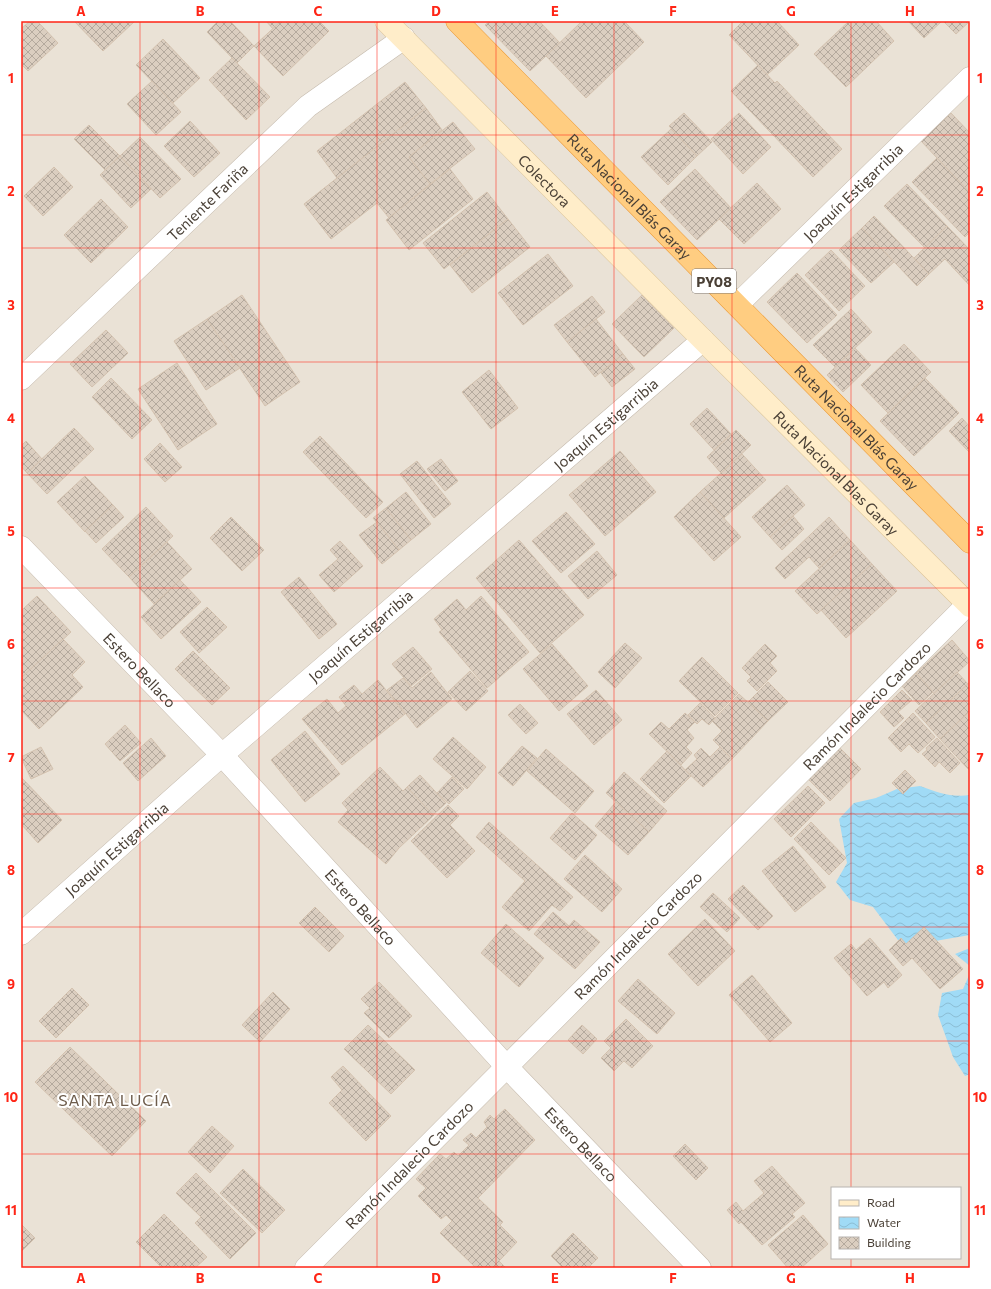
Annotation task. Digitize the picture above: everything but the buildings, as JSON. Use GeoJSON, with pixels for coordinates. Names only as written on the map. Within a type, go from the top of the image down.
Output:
{"type":"FeatureCollection","features":[{"type":"Feature","properties":{"kind":"highway","name":"Ruta Nacional Blás Garay"},"geometry":{"type":"LineString","coordinates":[[457,21],[970,542]]}},
{"type":"Feature","properties":{"kind":"main road","name":"Colectora"},"geometry":{"type":"LineString","coordinates":[[386,21],[703,340]]}},
{"type":"Feature","properties":{"kind":"main road","name":"Ruta Nacional Blas Garay"},"geometry":{"type":"LineString","coordinates":[[703,340],[969,604]]}},
{"type":"Feature","properties":{"kind":"street","name":"Teniente Fariña"},"geometry":{"type":"LineString","coordinates":[[21,379],[308,106],[404,38]]}},
{"type":"Feature","properties":{"kind":"street","name":"Joaquín Estigarribia"},"geometry":{"type":"LineString","coordinates":[[737,305],[970,78]]}},
{"type":"Feature","properties":{"kind":"street","name":"Joaquín Estigarribia"},"geometry":{"type":"LineString","coordinates":[[21,934],[222,755],[703,340]]}},
{"type":"Feature","properties":{"kind":"street","name":"Estero Bellaco"},"geometry":{"type":"LineString","coordinates":[[21,547],[222,755],[507,1067],[700,1268]]}},
{"type":"Feature","properties":{"kind":"street","name":"Ramón Indalecio Cardozo"},"geometry":{"type":"LineString","coordinates":[[306,1268],[969,604]]}},
{"type":"Feature","properties":{"kind":"shaded area"},"geometry":{"type":"Polygon","coordinates":[[[21,21],[970,21],[970,1268],[21,1268],[21,21]]]}},
{"type":"Feature","properties":{"kind":"water"},"geometry":{"type":"Polygon","coordinates":[[[920,786],[950,795],[970,795],[970,935],[935,941],[918,959],[901,944],[873,907],[850,900],[836,882],[847,863],[839,819],[854,803],[876,798],[897,789],[920,786]]]}},
{"type":"Feature","properties":{"kind":"water"},"geometry":{"type":"Polygon","coordinates":[[[970,948],[970,966],[955,954],[970,948]]]}},
{"type":"Feature","properties":{"kind":"water"},"geometry":{"type":"Polygon","coordinates":[[[970,973],[970,1074],[965,1076],[953,1057],[938,1015],[942,993],[963,989],[970,973]]]}},
{"type":"Feature","properties":{"kind":"district","name":"SANTA LUCÍA"},"geometry":{"type":"Point","coordinates":[115,1099]}}]}
